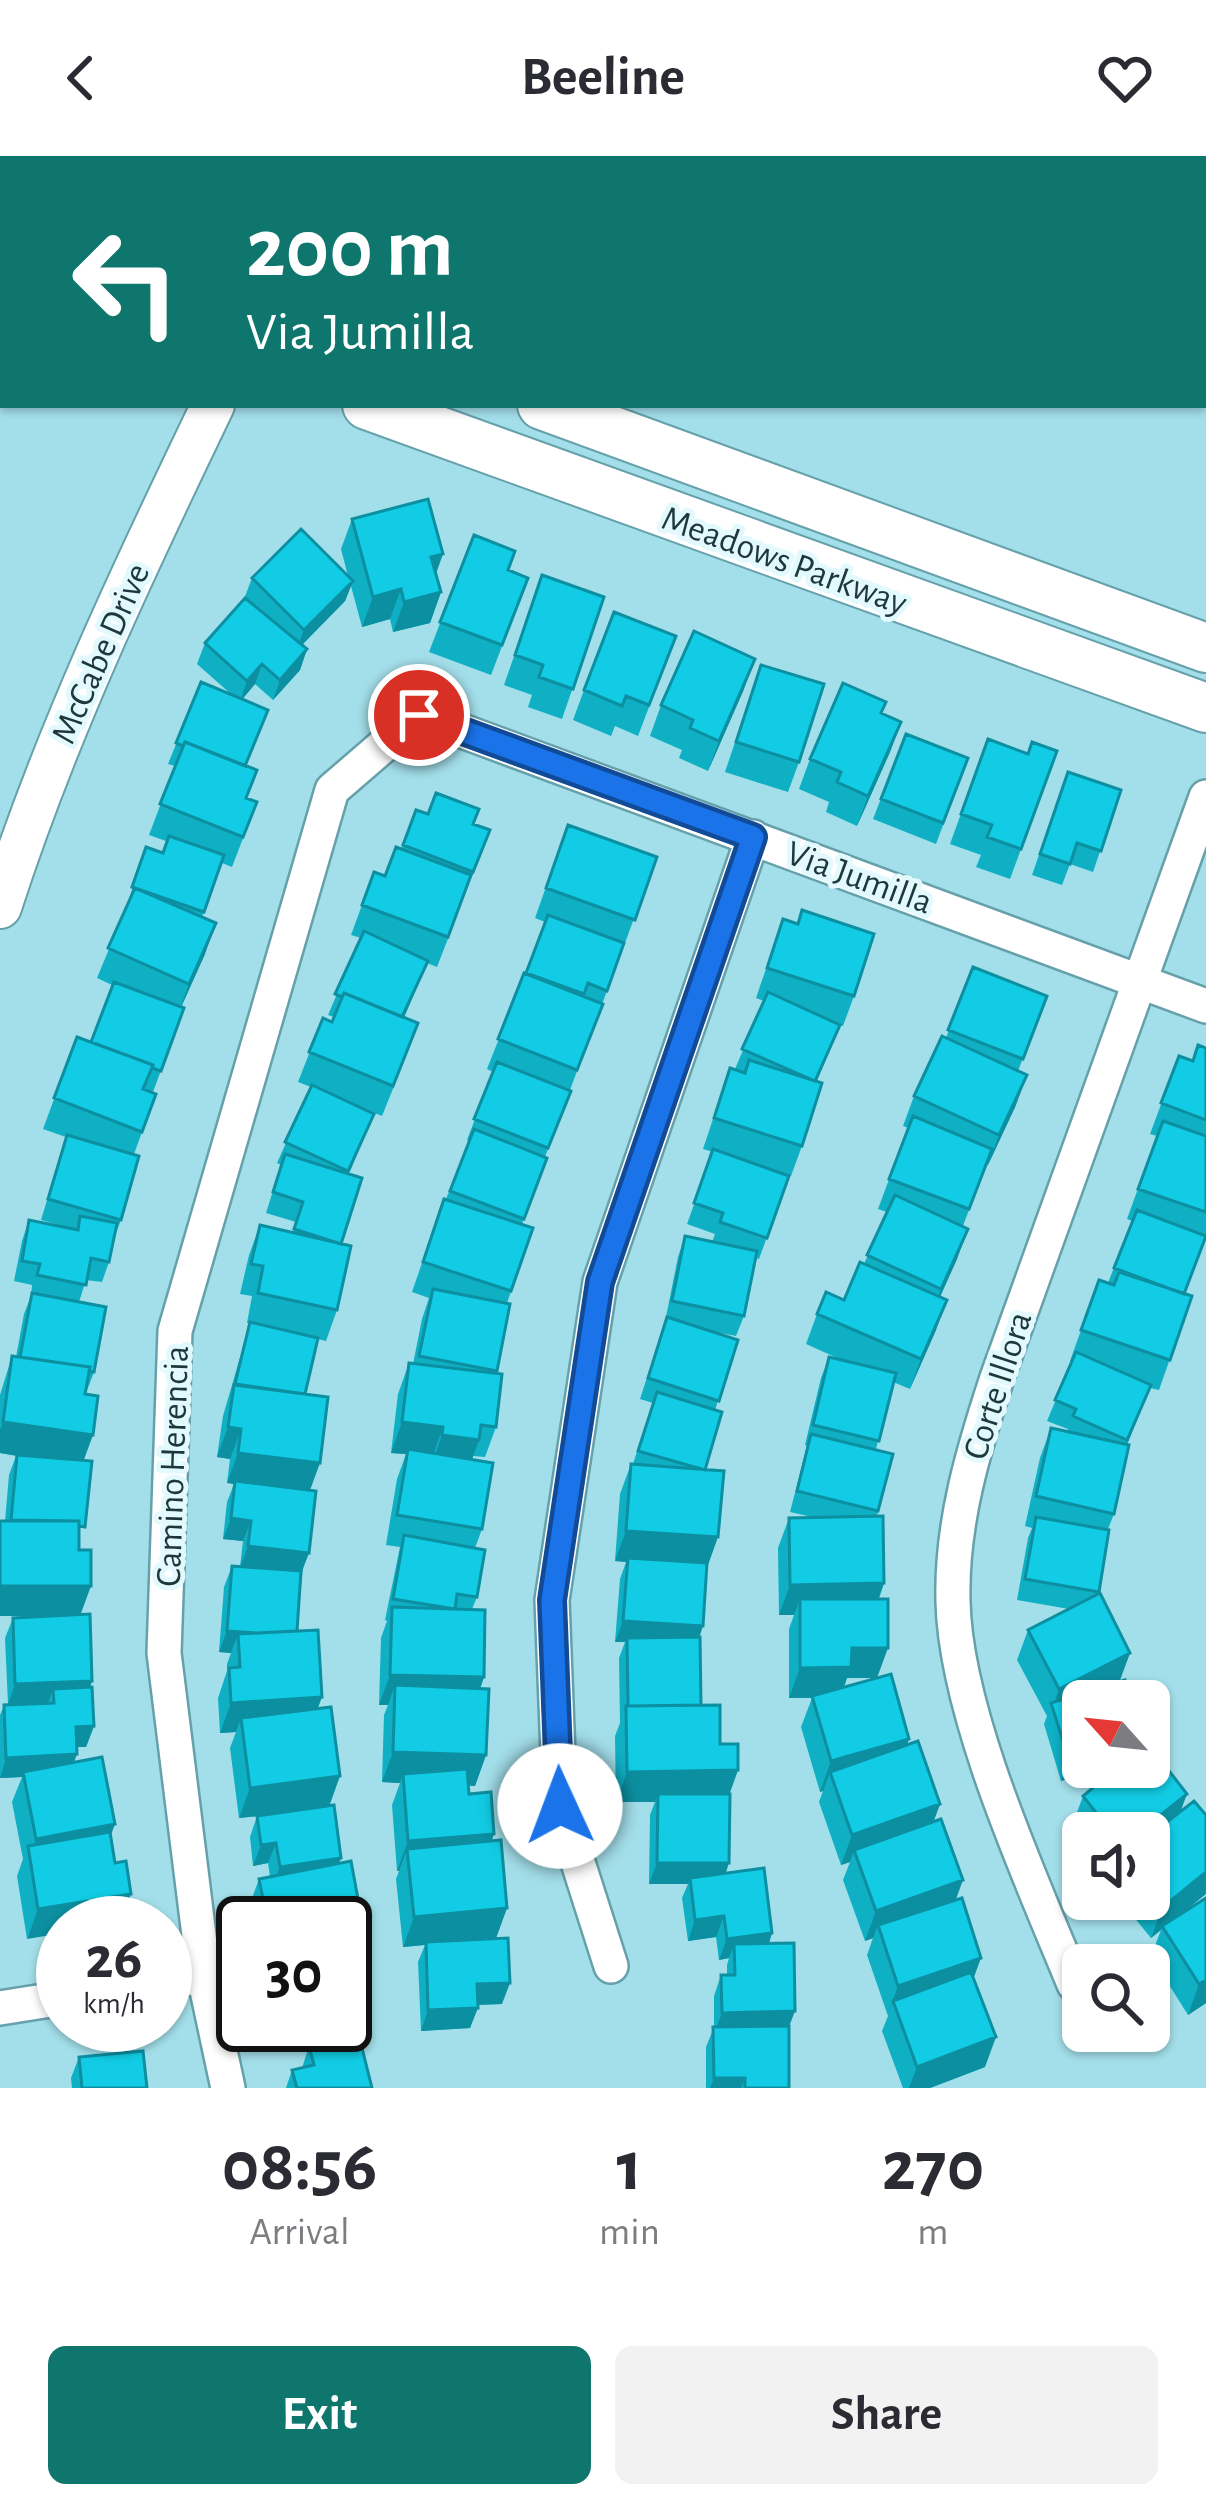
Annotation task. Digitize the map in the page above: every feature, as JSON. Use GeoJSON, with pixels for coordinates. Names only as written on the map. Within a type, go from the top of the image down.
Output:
{"type":"FeatureCollection","features":[{"type":"Feature","properties":{"kind":"main road","name":"Meadows Parkway"},"geometry":{"type":"LineString","coordinates":[[375,408],[1206,708]]}},
{"type":"Feature","properties":{"kind":"main road","name":"Meadows Parkway"},"geometry":{"type":"LineString","coordinates":[[550,408],[1206,648]]}},
{"type":"Feature","properties":{"kind":"street","name":"McCabe Drive"},"geometry":{"type":"LineString","coordinates":[[0,907],[29,816],[89,671],[212,408]]}},
{"type":"Feature","properties":{"kind":"street","name":"Via Jumilla"},"geometry":{"type":"LineString","coordinates":[[332,790],[419,715],[1206,1006]]}},
{"type":"Feature","properties":{"kind":"street","name":"Camino Herencia"},"geometry":{"type":"LineString","coordinates":[[228,2088],[204,1976],[164,1653],[175,1331],[332,790]]}},
{"type":"Feature","properties":{"kind":"street","name":"Corte Illora"},"geometry":{"type":"LineString","coordinates":[[1062,1955],[962,1678],[952,1603],[956,1539],[967,1472],[997,1378],[1206,797]]}},
{"type":"Feature","properties":{"kind":"street"},"geometry":{"type":"LineString","coordinates":[[611,1966],[560,1806],[552,1600],[600,1282],[753,837]]}},
{"type":"Feature","properties":{"kind":"street"},"geometry":{"type":"LineString","coordinates":[[192,1978],[204,1976]]}},
{"type":"Feature","properties":{"kind":"street"},"geometry":{"type":"LineString","coordinates":[[0,2008],[36,2002]]}},
{"type":"Feature","properties":{"kind":"building"},"geometry":{"type":"Polygon","coordinates":[[[428,499],[443,554],[431,557],[441,592],[404,602],[401,589],[373,597],[352,519],[428,499]]]}},
{"type":"Feature","properties":{"kind":"building"},"geometry":{"type":"Polygon","coordinates":[[[301,529],[353,581],[304,630],[252,578],[301,529]]]}},
{"type":"Feature","properties":{"kind":"building"},"geometry":{"type":"Polygon","coordinates":[[[474,535],[515,551],[508,570],[528,578],[502,645],[440,622],[474,535]]]}},
{"type":"Feature","properties":{"kind":"building"},"geometry":{"type":"Polygon","coordinates":[[[542,575],[604,597],[573,689],[539,677],[543,665],[515,655],[542,575]]]}},
{"type":"Feature","properties":{"kind":"building"},"geometry":{"type":"Polygon","coordinates":[[[245,598],[307,649],[280,680],[262,664],[247,681],[205,643],[245,598]]]}},
{"type":"Feature","properties":{"kind":"building"},"geometry":{"type":"Polygon","coordinates":[[[614,612],[676,636],[649,705],[626,696],[622,706],[584,690],[614,612]]]}},
{"type":"Feature","properties":{"kind":"building"},"geometry":{"type":"Polygon","coordinates":[[[694,631],[755,659],[719,741],[690,728],[693,720],[661,705],[694,631]]]}},
{"type":"Feature","properties":{"kind":"building"},"geometry":{"type":"Polygon","coordinates":[[[761,665],[824,684],[799,762],[736,742],[761,665]]]}},
{"type":"Feature","properties":{"kind":"building"},"geometry":{"type":"Polygon","coordinates":[[[201,682],[268,710],[245,766],[185,742],[183,746],[176,743],[201,682]]]}},
{"type":"Feature","properties":{"kind":"building"},"geometry":{"type":"Polygon","coordinates":[[[843,683],[886,702],[881,713],[901,722],[868,796],[837,782],[841,772],[810,759],[843,683]]]}},
{"type":"Feature","properties":{"kind":"building"},"geometry":{"type":"Polygon","coordinates":[[[906,734],[968,758],[943,823],[881,799],[906,734]]]}},
{"type":"Feature","properties":{"kind":"building"},"geometry":{"type":"Polygon","coordinates":[[[988,739],[1028,754],[1032,742],[1057,751],[1021,849],[987,837],[992,825],[961,814],[988,739]]]}},
{"type":"Feature","properties":{"kind":"building"},"geometry":{"type":"Polygon","coordinates":[[[185,742],[257,770],[246,798],[257,802],[243,837],[160,804],[185,742]]]}},
{"type":"Feature","properties":{"kind":"building"},"geometry":{"type":"Polygon","coordinates":[[[1068,772],[1121,790],[1101,851],[1077,843],[1070,864],[1040,854],[1068,772]]]}},
{"type":"Feature","properties":{"kind":"building"},"geometry":{"type":"Polygon","coordinates":[[[436,793],[479,809],[473,824],[490,830],[473,872],[403,845],[416,810],[428,814],[436,793]]]}},
{"type":"Feature","properties":{"kind":"building"},"geometry":{"type":"Polygon","coordinates":[[[568,825],[657,857],[635,920],[546,888],[568,825]]]}},
{"type":"Feature","properties":{"kind":"building"},"geometry":{"type":"Polygon","coordinates":[[[169,836],[224,855],[204,912],[132,887],[146,847],[163,853],[169,836]]]}},
{"type":"Feature","properties":{"kind":"building"},"geometry":{"type":"Polygon","coordinates":[[[396,847],[471,875],[448,937],[362,905],[374,872],[385,876],[396,847]]]}},
{"type":"Feature","properties":{"kind":"building"},"geometry":{"type":"Polygon","coordinates":[[[135,888],[216,923],[189,984],[108,948],[135,888]]]}},
{"type":"Feature","properties":{"kind":"building"},"geometry":{"type":"Polygon","coordinates":[[[802,910],[874,934],[854,996],[767,968],[783,919],[798,924],[802,910]]]}},
{"type":"Feature","properties":{"kind":"building"},"geometry":{"type":"Polygon","coordinates":[[[548,915],[624,943],[607,991],[588,983],[584,994],[526,973],[548,915]]]}},
{"type":"Feature","properties":{"kind":"building"},"geometry":{"type":"Polygon","coordinates":[[[364,931],[428,961],[402,1017],[344,993],[342,997],[335,994],[364,931]]]}},
{"type":"Feature","properties":{"kind":"building"},"geometry":{"type":"Polygon","coordinates":[[[973,967],[1047,996],[1023,1059],[948,1030],[973,967]]]}},
{"type":"Feature","properties":{"kind":"building"},"geometry":{"type":"Polygon","coordinates":[[[524,973],[603,1004],[577,1070],[498,1039],[524,973]]]}},
{"type":"Feature","properties":{"kind":"building"},"geometry":{"type":"Polygon","coordinates":[[[114,982],[184,1008],[161,1071],[91,1042],[114,982]]]}},
{"type":"Feature","properties":{"kind":"building"},"geometry":{"type":"Polygon","coordinates":[[[768,992],[840,1025],[815,1081],[742,1049],[768,992]]]}},
{"type":"Feature","properties":{"kind":"building"},"geometry":{"type":"Polygon","coordinates":[[[344,993],[418,1023],[393,1086],[309,1052],[323,1018],[332,1022],[344,993]]]}},
{"type":"Feature","properties":{"kind":"building"},"geometry":{"type":"Polygon","coordinates":[[[942,1036],[1027,1075],[999,1135],[914,1096],[942,1036]]]}},
{"type":"Feature","properties":{"kind":"building"},"geometry":{"type":"Polygon","coordinates":[[[77,1037],[153,1065],[143,1089],[156,1094],[142,1132],[54,1098],[77,1037]]]}},
{"type":"Feature","properties":{"kind":"building"},"geometry":{"type":"Polygon","coordinates":[[[1198,1045],[1206,1048],[1206,1120],[1161,1103],[1179,1056],[1193,1061],[1198,1045]]]}},
{"type":"Feature","properties":{"kind":"building"},"geometry":{"type":"Polygon","coordinates":[[[749,1060],[822,1083],[802,1146],[714,1118],[730,1068],[745,1073],[749,1060]]]}},
{"type":"Feature","properties":{"kind":"building"},"geometry":{"type":"Polygon","coordinates":[[[497,1062],[571,1091],[548,1148],[474,1119],[497,1062]]]}},
{"type":"Feature","properties":{"kind":"building"},"geometry":{"type":"Polygon","coordinates":[[[312,1085],[374,1114],[348,1171],[285,1142],[312,1085]]]}},
{"type":"Feature","properties":{"kind":"building"},"geometry":{"type":"Polygon","coordinates":[[[913,1116],[992,1149],[969,1209],[889,1179],[913,1116]]]}},
{"type":"Feature","properties":{"kind":"building"},"geometry":{"type":"Polygon","coordinates":[[[1163,1121],[1206,1136],[1206,1212],[1138,1189],[1163,1121]]]}},
{"type":"Feature","properties":{"kind":"building"},"geometry":{"type":"Polygon","coordinates":[[[474,1129],[547,1158],[524,1219],[450,1191],[474,1129]]]}},
{"type":"Feature","properties":{"kind":"building"},"geometry":{"type":"Polygon","coordinates":[[[67,1135],[139,1156],[121,1220],[48,1199],[67,1135]]]}},
{"type":"Feature","properties":{"kind":"building"},"geometry":{"type":"Polygon","coordinates":[[[713,1149],[789,1176],[767,1238],[720,1222],[723,1213],[694,1203],[713,1149]]]}},
{"type":"Feature","properties":{"kind":"building"},"geometry":{"type":"Polygon","coordinates":[[[285,1154],[362,1178],[341,1244],[294,1229],[303,1202],[273,1192],[285,1154]]]}},
{"type":"Feature","properties":{"kind":"building"},"geometry":{"type":"Polygon","coordinates":[[[895,1195],[968,1229],[941,1289],[867,1255],[895,1195]]]}},
{"type":"Feature","properties":{"kind":"building"},"geometry":{"type":"Polygon","coordinates":[[[444,1199],[533,1228],[511,1291],[423,1262],[444,1199]]]}},
{"type":"Feature","properties":{"kind":"building"},"geometry":{"type":"Polygon","coordinates":[[[1137,1210],[1206,1236],[1184,1294],[1114,1268],[1137,1210]]]}},
{"type":"Feature","properties":{"kind":"building"},"geometry":{"type":"Polygon","coordinates":[[[80,1216],[117,1223],[109,1262],[91,1258],[86,1285],[37,1275],[40,1264],[22,1261],[29,1220],[78,1230],[80,1216]]]}},
{"type":"Feature","properties":{"kind":"building"},"geometry":{"type":"Polygon","coordinates":[[[260,1225],[351,1246],[337,1310],[258,1293],[263,1266],[251,1264],[260,1225]]]}},
{"type":"Feature","properties":{"kind":"building"},"geometry":{"type":"Polygon","coordinates":[[[685,1236],[757,1251],[744,1316],[672,1301],[685,1236]]]}},
{"type":"Feature","properties":{"kind":"building"},"geometry":{"type":"Polygon","coordinates":[[[860,1262],[947,1300],[921,1359],[817,1314],[826,1292],[844,1300],[860,1262]]]}},
{"type":"Feature","properties":{"kind":"building"},"geometry":{"type":"Polygon","coordinates":[[[1119,1272],[1192,1296],[1170,1360],[1081,1330],[1099,1280],[1114,1285],[1119,1272]]]}},
{"type":"Feature","properties":{"kind":"building"},"geometry":{"type":"Polygon","coordinates":[[[433,1289],[510,1304],[497,1371],[419,1356],[433,1289]]]}},
{"type":"Feature","properties":{"kind":"building"},"geometry":{"type":"Polygon","coordinates":[[[32,1293],[106,1307],[94,1372],[90,1367],[20,1357],[32,1293]]]}},
{"type":"Feature","properties":{"kind":"building"},"geometry":{"type":"Polygon","coordinates":[[[667,1317],[738,1340],[719,1401],[648,1378],[667,1317]]]}},
{"type":"Feature","properties":{"kind":"building"},"geometry":{"type":"Polygon","coordinates":[[[250,1322],[318,1338],[305,1394],[235,1384],[250,1322]]]}},
{"type":"Feature","properties":{"kind":"building"},"geometry":{"type":"Polygon","coordinates":[[[1076,1352],[1151,1385],[1127,1440],[1073,1416],[1076,1409],[1055,1400],[1076,1352]]]}},
{"type":"Feature","properties":{"kind":"building"},"geometry":{"type":"Polygon","coordinates":[[[12,1356],[90,1367],[85,1394],[98,1396],[93,1435],[3,1422],[12,1356]]]}},
{"type":"Feature","properties":{"kind":"building"},"geometry":{"type":"Polygon","coordinates":[[[829,1357],[896,1373],[879,1441],[813,1425],[829,1357]]]}},
{"type":"Feature","properties":{"kind":"building"},"geometry":{"type":"Polygon","coordinates":[[[409,1363],[502,1374],[496,1427],[481,1425],[479,1440],[442,1435],[443,1427],[402,1422],[409,1363]]]}},
{"type":"Feature","properties":{"kind":"building"},"geometry":{"type":"Polygon","coordinates":[[[234,1385],[328,1397],[320,1463],[238,1453],[241,1429],[228,1427],[234,1385]]]}},
{"type":"Feature","properties":{"kind":"building"},"geometry":{"type":"Polygon","coordinates":[[[657,1392],[722,1412],[705,1470],[638,1451],[657,1392]]]}},
{"type":"Feature","properties":{"kind":"building"},"geometry":{"type":"Polygon","coordinates":[[[1051,1428],[1129,1445],[1114,1514],[1036,1496],[1051,1428]]]}},
{"type":"Feature","properties":{"kind":"building"},"geometry":{"type":"Polygon","coordinates":[[[811,1434],[893,1454],[878,1511],[797,1491],[811,1434]]]}},
{"type":"Feature","properties":{"kind":"building"},"geometry":{"type":"Polygon","coordinates":[[[408,1449],[493,1463],[482,1529],[397,1515],[408,1449]]]}},
{"type":"Feature","properties":{"kind":"building"},"geometry":{"type":"Polygon","coordinates":[[[17,1455],[92,1461],[85,1527],[79,1521],[11,1520],[17,1455]]]}},
{"type":"Feature","properties":{"kind":"building"},"geometry":{"type":"Polygon","coordinates":[[[631,1464],[724,1471],[718,1537],[626,1531],[631,1464]]]}},
{"type":"Feature","properties":{"kind":"building"},"geometry":{"type":"Polygon","coordinates":[[[235,1481],[316,1491],[309,1553],[248,1546],[251,1521],[231,1518],[235,1481]]]}},
{"type":"Feature","properties":{"kind":"building"},"geometry":{"type":"Polygon","coordinates":[[[883,1516],[884,1583],[790,1585],[789,1518],[883,1516]]]}},
{"type":"Feature","properties":{"kind":"building"},"geometry":{"type":"Polygon","coordinates":[[[1036,1517],[1109,1530],[1099,1592],[1025,1579],[1036,1517]]]}},
{"type":"Feature","properties":{"kind":"building"},"geometry":{"type":"Polygon","coordinates":[[[0,1521],[79,1521],[79,1550],[91,1550],[91,1586],[0,1586],[0,1521]]]}},
{"type":"Feature","properties":{"kind":"building"},"geometry":{"type":"Polygon","coordinates":[[[404,1535],[485,1550],[477,1597],[457,1594],[455,1609],[393,1599],[404,1535]]]}},
{"type":"Feature","properties":{"kind":"building"},"geometry":{"type":"Polygon","coordinates":[[[628,1558],[707,1563],[703,1626],[623,1621],[628,1558]]]}},
{"type":"Feature","properties":{"kind":"building"},"geometry":{"type":"Polygon","coordinates":[[[232,1566],[301,1571],[297,1631],[227,1631],[232,1566]]]}},
{"type":"Feature","properties":{"kind":"building"},"geometry":{"type":"Polygon","coordinates":[[[1100,1593],[1130,1653],[1077,1680],[1062,1680],[1059,1689],[1028,1630],[1100,1593]]]}},
{"type":"Feature","properties":{"kind":"building"},"geometry":{"type":"Polygon","coordinates":[[[800,1599],[888,1599],[888,1648],[852,1648],[851,1667],[800,1668],[800,1599]]]}},
{"type":"Feature","properties":{"kind":"building"},"geometry":{"type":"Polygon","coordinates":[[[392,1607],[485,1610],[484,1677],[390,1675],[392,1607]]]}},
{"type":"Feature","properties":{"kind":"building"},"geometry":{"type":"Polygon","coordinates":[[[90,1614],[92,1681],[15,1684],[13,1618],[90,1614]]]}},
{"type":"Feature","properties":{"kind":"building"},"geometry":{"type":"Polygon","coordinates":[[[318,1630],[322,1697],[231,1703],[229,1668],[240,1667],[238,1634],[318,1630]]]}},
{"type":"Feature","properties":{"kind":"building"},"geometry":{"type":"Polygon","coordinates":[[[700,1637],[701,1705],[628,1706],[627,1638],[700,1637]]]}},
{"type":"Feature","properties":{"kind":"building"},"geometry":{"type":"Polygon","coordinates":[[[891,1674],[909,1739],[831,1761],[812,1696],[891,1674]]]}},
{"type":"Feature","properties":{"kind":"building"},"geometry":{"type":"Polygon","coordinates":[[[395,1685],[489,1689],[486,1755],[393,1752],[395,1685]]]}},
{"type":"Feature","properties":{"kind":"building"},"geometry":{"type":"Polygon","coordinates":[[[92,1687],[94,1726],[76,1727],[77,1754],[6,1758],[4,1705],[54,1703],[53,1689],[92,1687]]]}},
{"type":"Feature","properties":{"kind":"building"},"geometry":{"type":"Polygon","coordinates":[[[1062,1700],[1062,1738],[1051,1703],[1062,1700]]]}},
{"type":"Feature","properties":{"kind":"building"},"geometry":{"type":"Polygon","coordinates":[[[720,1705],[720,1744],[738,1744],[738,1770],[627,1772],[626,1706],[720,1705]]]}},
{"type":"Feature","properties":{"kind":"building"},"geometry":{"type":"Polygon","coordinates":[[[331,1707],[340,1776],[250,1788],[241,1718],[331,1707]]]}},
{"type":"Feature","properties":{"kind":"building"},"geometry":{"type":"Polygon","coordinates":[[[918,1741],[940,1804],[852,1835],[830,1772],[918,1741]]]}},
{"type":"Feature","properties":{"kind":"building"},"geometry":{"type":"Polygon","coordinates":[[[102,1757],[115,1824],[36,1839],[23,1772],[102,1757]]]}},
{"type":"Feature","properties":{"kind":"building"},"geometry":{"type":"Polygon","coordinates":[[[467,1769],[469,1794],[491,1792],[494,1834],[408,1841],[403,1774],[467,1769]]]}},
{"type":"Feature","properties":{"kind":"building"},"geometry":{"type":"Polygon","coordinates":[[[1170,1772],[1187,1794],[1164,1812],[1096,1812],[1083,1796],[1093,1788],[1170,1788],[1170,1772]]]}},
{"type":"Feature","properties":{"kind":"building"},"geometry":{"type":"Polygon","coordinates":[[[658,1794],[730,1794],[729,1863],[657,1863],[658,1794]]]}},
{"type":"Feature","properties":{"kind":"building"},"geometry":{"type":"Polygon","coordinates":[[[1194,1801],[1206,1815],[1206,1872],[1170,1901],[1170,1820],[1194,1801]]]}},
{"type":"Feature","properties":{"kind":"building"},"geometry":{"type":"Polygon","coordinates":[[[334,1805],[341,1858],[280,1867],[276,1843],[261,1845],[257,1816],[334,1805]]]}},
{"type":"Feature","properties":{"kind":"building"},"geometry":{"type":"Polygon","coordinates":[[[941,1819],[963,1880],[876,1911],[854,1850],[941,1819]]]}},
{"type":"Feature","properties":{"kind":"building"},"geometry":{"type":"Polygon","coordinates":[[[110,1832],[115,1863],[126,1861],[131,1894],[36,1896],[28,1846],[110,1832]]]}},
{"type":"Feature","properties":{"kind":"building"},"geometry":{"type":"Polygon","coordinates":[[[501,1840],[507,1908],[414,1917],[407,1849],[501,1840]]]}},
{"type":"Feature","properties":{"kind":"building"},"geometry":{"type":"Polygon","coordinates":[[[351,1861],[357,1896],[262,1896],[259,1879],[351,1861]]]}},
{"type":"Feature","properties":{"kind":"building"},"geometry":{"type":"Polygon","coordinates":[[[764,1868],[772,1933],[727,1939],[724,1916],[695,1920],[690,1878],[764,1868]]]}},
{"type":"Feature","properties":{"kind":"building"},"geometry":{"type":"Polygon","coordinates":[[[962,1898],[981,1958],[898,1986],[878,1925],[962,1898]]]}},
{"type":"Feature","properties":{"kind":"building"},"geometry":{"type":"Polygon","coordinates":[[[1206,1898],[1206,1980],[1199,1984],[1162,1926],[1206,1898]]]}},
{"type":"Feature","properties":{"kind":"building"},"geometry":{"type":"Polygon","coordinates":[[[508,1938],[510,1983],[477,1984],[478,2008],[428,2010],[426,1942],[508,1938]]]}},
{"type":"Feature","properties":{"kind":"building"},"geometry":{"type":"Polygon","coordinates":[[[794,1943],[795,2011],[722,2013],[721,1975],[735,1975],[734,1944],[794,1943]]]}},
{"type":"Feature","properties":{"kind":"building"},"geometry":{"type":"Polygon","coordinates":[[[971,1972],[996,2037],[917,2067],[893,2001],[971,1972]]]}},
{"type":"Feature","properties":{"kind":"building"},"geometry":{"type":"Polygon","coordinates":[[[789,2026],[789,2088],[745,2088],[745,2078],[714,2078],[713,2027],[789,2026]]]}},
{"type":"Feature","properties":{"kind":"building"},"geometry":{"type":"Polygon","coordinates":[[[143,2052],[147,2088],[82,2088],[79,2057],[143,2052]]]}},
{"type":"Feature","properties":{"kind":"building"},"geometry":{"type":"Polygon","coordinates":[[[311,2052],[363,2052],[372,2088],[297,2088],[292,2070],[314,2065],[311,2052]]]}},
{"type":"Feature","properties":{"kind":"route"},"geometry":{"type":"LineString","coordinates":[[419,715],[753,837],[600,1282],[552,1600],[560,1806]]}}]}
